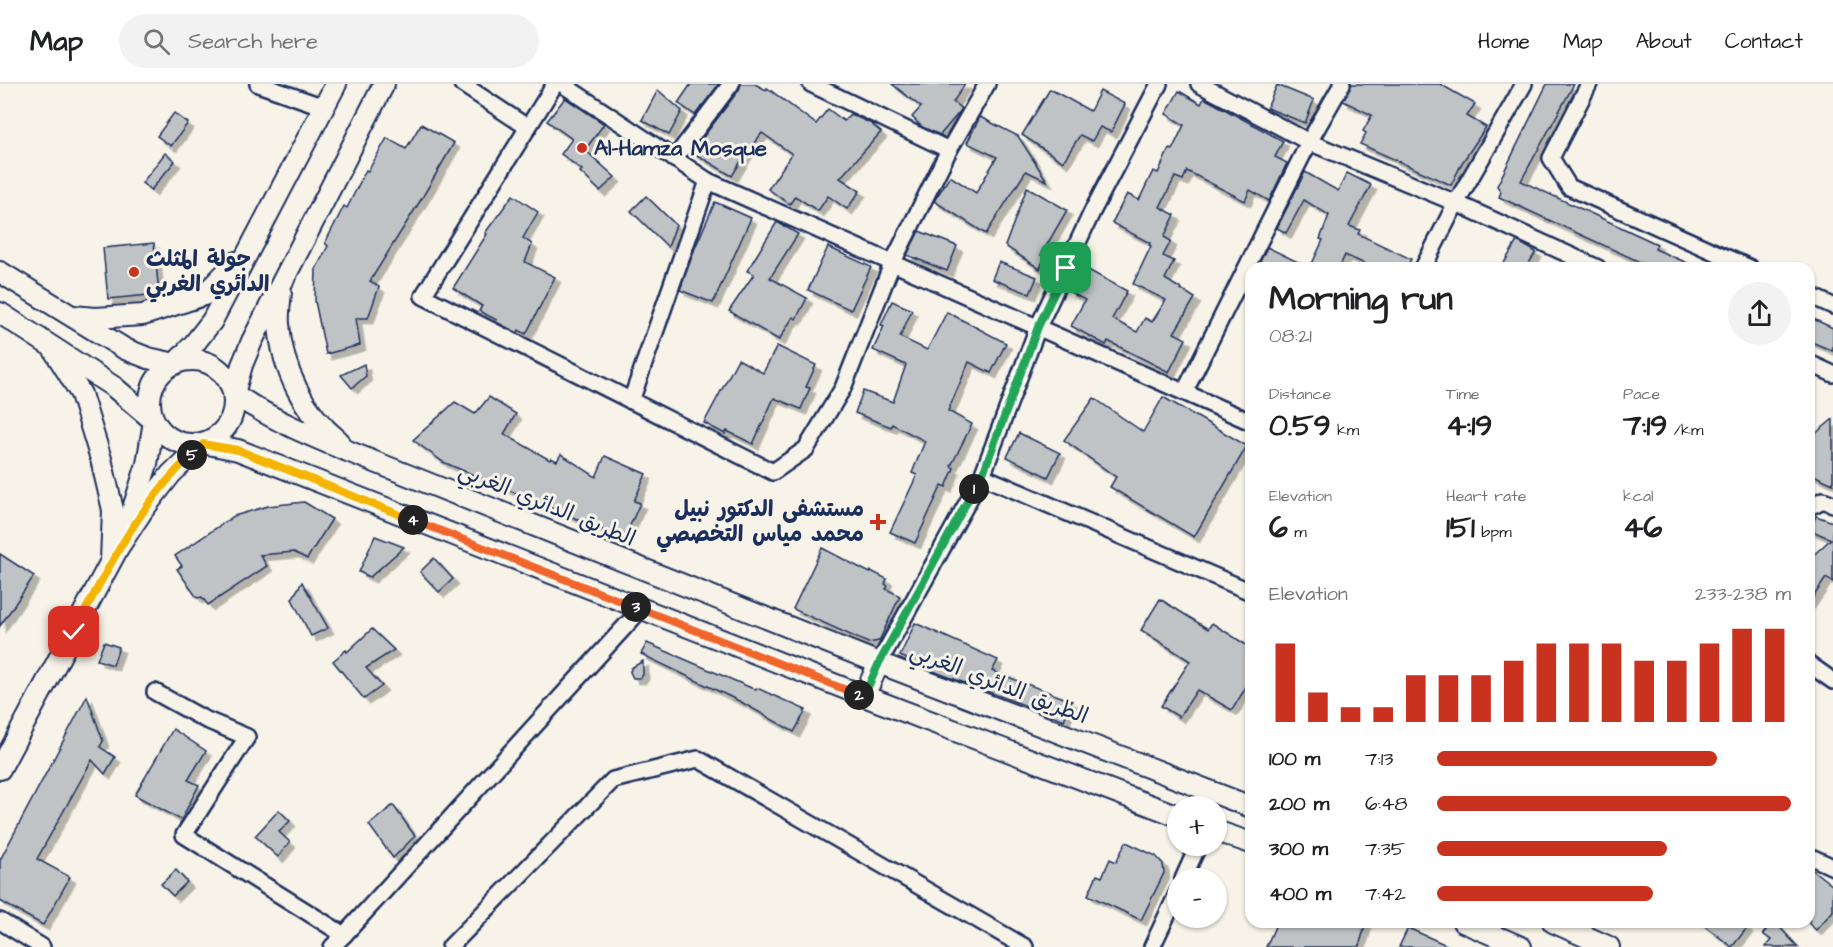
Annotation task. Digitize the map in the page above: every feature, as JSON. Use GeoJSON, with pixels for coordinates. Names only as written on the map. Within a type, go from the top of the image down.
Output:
{"type":"FeatureCollection","features":[{"type":"Feature","properties":{"kind":"main road"},"geometry":{"type":"LineString","coordinates":[[114,555],[135,507],[147,464],[154,421],[150,408],[150,394],[155,382],[194,344],[212,321],[336,84]]}},
{"type":"Feature","properties":{"kind":"main road"},"geometry":{"type":"LineString","coordinates":[[234,394],[252,341],[384,84]]}},
{"type":"Feature","properties":{"kind":"main road"},"geometry":{"type":"LineString","coordinates":[[69,316],[95,318],[143,315],[204,295],[251,247]]}},
{"type":"Feature","properties":{"kind":"main road"},"geometry":{"type":"LineString","coordinates":[[0,272],[125,349],[148,358],[175,364],[187,360],[200,360],[212,364],[230,382],[235,407],[225,430],[203,444],[171,474],[142,510],[114,555],[0,769]]}},
{"type":"Feature","properties":{"kind":"main road"},"geometry":{"type":"LineString","coordinates":[[281,284],[279,323],[285,362],[301,398],[325,430],[355,454]]}},
{"type":"Feature","properties":{"kind":"main road"},"geometry":{"type":"LineString","coordinates":[[0,313],[114,387],[154,421],[162,433],[174,441],[189,445],[203,444],[238,450],[864,696],[1167,812]]}},
{"type":"Feature","properties":{"kind":"main road"},"geometry":{"type":"LineString","coordinates":[[50,345],[81,394],[101,459],[113,510],[114,555]]}},
{"type":"Feature","properties":{"kind":"main road","name":"الطريق الدائري الغربي"},"geometry":{"type":"LineString","coordinates":[[234,394],[285,425],[355,454],[879,663],[1245,805]]}},
{"type":"Feature","properties":{"kind":"main road"},"geometry":{"type":"LineString","coordinates":[[864,696],[879,663]]}},
{"type":"Feature","properties":{"kind":"main road"},"geometry":{"type":"LineString","coordinates":[[1227,835],[1245,841]]}},
{"type":"Feature","properties":{"kind":"main road"},"geometry":{"type":"LineString","coordinates":[[1477,928],[1521,947]]}},
{"type":"Feature","properties":{"kind":"main road"},"geometry":{"type":"LineString","coordinates":[[1566,928],[1609,947]]}},
{"type":"Feature","properties":{"kind":"street"},"geometry":{"type":"LineString","coordinates":[[258,84],[324,107]]}},
{"type":"Feature","properties":{"kind":"street"},"geometry":{"type":"LineString","coordinates":[[462,84],[527,127]]}},
{"type":"Feature","properties":{"kind":"street"},"geometry":{"type":"LineString","coordinates":[[555,84],[423,296],[773,472],[806,449],[843,388],[892,264],[949,150],[987,84]]}},
{"type":"Feature","properties":{"kind":"street"},"geometry":{"type":"LineString","coordinates":[[562,84],[708,182],[1245,419]]}},
{"type":"Feature","properties":{"kind":"street"},"geometry":{"type":"LineString","coordinates":[[674,159],[730,84]]}},
{"type":"Feature","properties":{"kind":"street"},"geometry":{"type":"LineString","coordinates":[[811,84],[949,150]]}},
{"type":"Feature","properties":{"kind":"street"},"geometry":{"type":"LineString","coordinates":[[1199,84],[1310,142],[1456,203],[1585,262]]}},
{"type":"Feature","properties":{"kind":"street"},"geometry":{"type":"LineString","coordinates":[[1250,262],[1342,84]]}},
{"type":"Feature","properties":{"kind":"street"},"geometry":{"type":"LineString","coordinates":[[1426,262],[1456,203],[1524,84]]}},
{"type":"Feature","properties":{"kind":"street"},"geometry":{"type":"LineString","coordinates":[[1589,84],[1551,158],[1569,187],[1737,262]]}},
{"type":"Feature","properties":{"kind":"street"},"geometry":{"type":"LineString","coordinates":[[879,663],[982,476],[1038,327],[1152,87]]}},
{"type":"Feature","properties":{"kind":"street"},"geometry":{"type":"LineString","coordinates":[[631,401],[708,182]]}},
{"type":"Feature","properties":{"kind":"street"},"geometry":{"type":"LineString","coordinates":[[1185,392],[1245,272]]}},
{"type":"Feature","properties":{"kind":"street"},"geometry":{"type":"LineString","coordinates":[[1815,298],[1833,306]]}},
{"type":"Feature","properties":{"kind":"street"},"geometry":{"type":"LineString","coordinates":[[1815,366],[1833,374]]}},
{"type":"Feature","properties":{"kind":"street"},"geometry":{"type":"LineString","coordinates":[[982,476],[1245,589]]}},
{"type":"Feature","properties":{"kind":"street"},"geometry":{"type":"LineString","coordinates":[[1815,504],[1823,500],[1833,504]]}},
{"type":"Feature","properties":{"kind":"street"},"geometry":{"type":"LineString","coordinates":[[332,947],[641,609]]}},
{"type":"Feature","properties":{"kind":"street"},"geometry":{"type":"LineString","coordinates":[[1815,668],[1833,681]]}},
{"type":"Feature","properties":{"kind":"street"},"geometry":{"type":"LineString","coordinates":[[155,692],[204,719],[247,737],[184,835],[344,935]]}},
{"type":"Feature","properties":{"kind":"street"},"geometry":{"type":"LineString","coordinates":[[450,947],[613,780],[698,759],[1025,947]]}},
{"type":"Feature","properties":{"kind":"street"},"geometry":{"type":"LineString","coordinates":[[1815,859],[1833,867]]}},
{"type":"Feature","properties":{"kind":"street"},"geometry":{"type":"LineString","coordinates":[[1152,947],[1167,915]]}},
{"type":"Feature","properties":{"kind":"street"},"geometry":{"type":"LineString","coordinates":[[0,921],[42,947]]}},
{"type":"Feature","properties":{"kind":"building"},"geometry":{"type":"Polygon","coordinates":[[[691,84],[719,84],[695,115],[678,103],[691,84]]]}},
{"type":"Feature","properties":{"kind":"building"},"geometry":{"type":"Polygon","coordinates":[[[741,84],[755,84],[766,90],[767,88],[816,124],[828,109],[844,121],[850,114],[870,123],[881,132],[840,178],[860,191],[847,209],[828,196],[818,211],[795,196],[790,204],[768,189],[792,154],[762,133],[751,145],[732,176],[692,152],[739,90],[741,84]]]}},
{"type":"Feature","properties":{"kind":"building"},"geometry":{"type":"Polygon","coordinates":[[[892,84],[965,84],[953,102],[962,109],[940,135],[922,127],[912,117],[921,107],[892,84]]]}},
{"type":"Feature","properties":{"kind":"building"},"geometry":{"type":"Polygon","coordinates":[[[1352,84],[1440,84],[1475,104],[1467,116],[1486,127],[1462,163],[1451,185],[1360,144],[1366,133],[1363,131],[1372,115],[1343,101],[1352,84]]]}},
{"type":"Feature","properties":{"kind":"building"},"geometry":{"type":"Polygon","coordinates":[[[1547,84],[1574,84],[1521,181],[1657,244],[1655,249],[1685,262],[1640,262],[1499,197],[1501,192],[1497,186],[1547,84]]]}},
{"type":"Feature","properties":{"kind":"building"},"geometry":{"type":"Polygon","coordinates":[[[1277,85],[1314,100],[1305,123],[1267,108],[1277,85]]]}},
{"type":"Feature","properties":{"kind":"building"},"geometry":{"type":"Polygon","coordinates":[[[1050,89],[1090,111],[1100,91],[1125,104],[1111,132],[1100,127],[1092,141],[1080,135],[1063,162],[1022,135],[1050,89]]]}},
{"type":"Feature","properties":{"kind":"building"},"geometry":{"type":"Polygon","coordinates":[[[658,90],[682,111],[669,135],[642,120],[658,90]]]}},
{"type":"Feature","properties":{"kind":"building"},"geometry":{"type":"Polygon","coordinates":[[[1179,91],[1201,104],[1204,98],[1283,141],[1275,157],[1287,163],[1269,201],[1250,190],[1245,201],[1187,171],[1183,180],[1175,177],[1160,207],[1175,215],[1164,237],[1171,241],[1163,256],[1174,261],[1165,279],[1195,298],[1174,333],[1186,339],[1169,372],[1108,341],[1106,345],[1071,326],[1085,300],[1068,291],[1081,266],[1127,291],[1112,319],[1137,332],[1145,318],[1152,322],[1166,300],[1133,284],[1151,246],[1150,243],[1112,223],[1127,194],[1139,200],[1153,171],[1158,173],[1169,149],[1172,150],[1184,125],[1166,114],[1179,91]]]}},
{"type":"Feature","properties":{"kind":"building"},"geometry":{"type":"Polygon","coordinates":[[[565,98],[604,124],[585,150],[615,177],[600,191],[580,172],[582,170],[561,154],[572,139],[547,121],[565,98]]]}},
{"type":"Feature","properties":{"kind":"building"},"geometry":{"type":"Polygon","coordinates":[[[174,113],[188,123],[171,146],[157,136],[174,113]]]}},
{"type":"Feature","properties":{"kind":"building"},"geometry":{"type":"Polygon","coordinates":[[[980,117],[1018,136],[1047,181],[1026,171],[986,234],[934,201],[950,176],[976,193],[997,157],[967,143],[980,117]]]}},
{"type":"Feature","properties":{"kind":"building"},"geometry":{"type":"Polygon","coordinates":[[[421,124],[454,143],[370,281],[379,287],[368,318],[356,318],[360,345],[326,354],[315,301],[316,269],[328,246],[325,243],[344,206],[347,208],[366,170],[368,171],[387,138],[406,149],[421,124]]]}},
{"type":"Feature","properties":{"kind":"building"},"geometry":{"type":"Polygon","coordinates":[[[165,153],[175,161],[151,190],[142,183],[165,153]]]}},
{"type":"Feature","properties":{"kind":"building"},"geometry":{"type":"Polygon","coordinates":[[[1305,172],[1338,191],[1347,173],[1371,185],[1349,226],[1360,230],[1358,234],[1411,259],[1409,262],[1361,262],[1345,255],[1342,262],[1313,262],[1323,240],[1320,239],[1329,215],[1304,200],[1286,233],[1277,228],[1305,172]]]}},
{"type":"Feature","properties":{"kind":"building"},"geometry":{"type":"Polygon","coordinates":[[[1027,187],[1067,210],[1041,255],[1045,256],[1040,269],[1005,246],[1027,187]]]}},
{"type":"Feature","properties":{"kind":"building"},"geometry":{"type":"Polygon","coordinates":[[[513,195],[538,212],[523,238],[532,244],[525,262],[555,277],[526,334],[519,330],[518,333],[496,322],[497,320],[479,311],[482,306],[453,288],[487,234],[485,233],[513,195]]]}},
{"type":"Feature","properties":{"kind":"building"},"geometry":{"type":"Polygon","coordinates":[[[646,196],[676,225],[668,247],[631,211],[646,196]]]}},
{"type":"Feature","properties":{"kind":"building"},"geometry":{"type":"Polygon","coordinates":[[[715,202],[751,218],[713,303],[680,290],[715,202]]]}},
{"type":"Feature","properties":{"kind":"building"},"geometry":{"type":"Polygon","coordinates":[[[777,222],[798,234],[770,278],[807,298],[796,319],[793,317],[779,340],[729,311],[754,274],[747,271],[777,222]]]}},
{"type":"Feature","properties":{"kind":"building"},"geometry":{"type":"Polygon","coordinates":[[[919,231],[957,246],[947,271],[907,255],[919,231]]]}},
{"type":"Feature","properties":{"kind":"building"},"geometry":{"type":"Polygon","coordinates":[[[1517,241],[1536,252],[1530,262],[1505,262],[1517,241]]]}},
{"type":"Feature","properties":{"kind":"building"},"geometry":{"type":"Polygon","coordinates":[[[154,243],[159,294],[108,299],[103,248],[154,243]]]}},
{"type":"Feature","properties":{"kind":"building"},"geometry":{"type":"Polygon","coordinates":[[[828,247],[871,267],[851,310],[808,290],[828,247]]]}},
{"type":"Feature","properties":{"kind":"building"},"geometry":{"type":"Polygon","coordinates":[[[1267,247],[1298,262],[1260,262],[1267,247]]]}},
{"type":"Feature","properties":{"kind":"building"},"geometry":{"type":"Polygon","coordinates":[[[999,262],[1037,277],[1030,294],[992,279],[999,262]]]}},
{"type":"Feature","properties":{"kind":"building"},"geometry":{"type":"Polygon","coordinates":[[[892,301],[912,310],[900,337],[927,350],[947,312],[1006,343],[991,373],[969,362],[948,411],[972,424],[951,466],[954,468],[946,487],[942,485],[915,543],[890,532],[917,475],[912,473],[925,441],[892,424],[891,427],[855,413],[863,391],[893,402],[906,365],[873,350],[892,301]]]}},
{"type":"Feature","properties":{"kind":"building"},"geometry":{"type":"Polygon","coordinates":[[[1815,320],[1833,328],[1833,351],[1815,344],[1815,320]]]}},
{"type":"Feature","properties":{"kind":"building"},"geometry":{"type":"Polygon","coordinates":[[[777,346],[816,365],[806,387],[810,388],[801,409],[774,398],[753,444],[727,431],[725,434],[704,423],[738,359],[763,373],[777,346]]]}},
{"type":"Feature","properties":{"kind":"building"},"geometry":{"type":"Polygon","coordinates":[[[364,364],[366,376],[352,388],[341,375],[364,364]]]}},
{"type":"Feature","properties":{"kind":"building"},"geometry":{"type":"Polygon","coordinates":[[[489,397],[516,414],[504,434],[550,460],[551,458],[557,461],[561,454],[596,477],[605,456],[646,474],[634,501],[640,503],[624,539],[443,462],[413,440],[455,402],[475,414],[489,397]]]}},
{"type":"Feature","properties":{"kind":"building"},"geometry":{"type":"Polygon","coordinates":[[[1163,397],[1245,445],[1245,449],[1194,537],[1110,487],[1116,477],[1064,440],[1094,398],[1143,432],[1163,397]]]}},
{"type":"Feature","properties":{"kind":"building"},"geometry":{"type":"Polygon","coordinates":[[[1833,419],[1833,484],[1815,476],[1815,434],[1833,419]]]}},
{"type":"Feature","properties":{"kind":"building"},"geometry":{"type":"Polygon","coordinates":[[[1019,433],[1060,453],[1048,477],[1007,457],[1019,433]]]}},
{"type":"Feature","properties":{"kind":"building"},"geometry":{"type":"Polygon","coordinates":[[[304,502],[332,519],[307,559],[294,552],[260,555],[267,566],[208,605],[202,597],[197,598],[177,569],[182,566],[175,556],[234,516],[268,506],[304,502]]]}},
{"type":"Feature","properties":{"kind":"building"},"geometry":{"type":"Polygon","coordinates":[[[1816,516],[1833,522],[1833,582],[1826,578],[1815,594],[1815,554],[1831,539],[1815,532],[1816,516]]]}},
{"type":"Feature","properties":{"kind":"building"},"geometry":{"type":"Polygon","coordinates":[[[375,536],[404,547],[370,577],[359,572],[375,536]]]}},
{"type":"Feature","properties":{"kind":"building"},"geometry":{"type":"Polygon","coordinates":[[[822,548],[870,573],[871,571],[887,579],[886,589],[900,596],[879,641],[868,643],[793,609],[822,548]]]}},
{"type":"Feature","properties":{"kind":"building"},"geometry":{"type":"Polygon","coordinates":[[[0,554],[34,576],[0,626],[0,554]]]}},
{"type":"Feature","properties":{"kind":"building"},"geometry":{"type":"Polygon","coordinates":[[[434,558],[453,579],[439,592],[420,572],[434,558]]]}},
{"type":"Feature","properties":{"kind":"building"},"geometry":{"type":"Polygon","coordinates":[[[302,582],[328,628],[311,636],[292,599],[302,582]]]}},
{"type":"Feature","properties":{"kind":"building"},"geometry":{"type":"Polygon","coordinates":[[[1160,599],[1208,629],[1212,623],[1245,644],[1245,689],[1232,710],[1197,690],[1179,717],[1161,706],[1190,661],[1141,630],[1160,599]]]}},
{"type":"Feature","properties":{"kind":"building"},"geometry":{"type":"Polygon","coordinates":[[[915,623],[998,660],[992,671],[1072,701],[1064,720],[938,673],[900,656],[915,623]]]}},
{"type":"Feature","properties":{"kind":"building"},"geometry":{"type":"Polygon","coordinates":[[[372,629],[394,650],[366,668],[382,686],[364,699],[333,661],[346,650],[347,652],[372,629]]]}},
{"type":"Feature","properties":{"kind":"building"},"geometry":{"type":"Polygon","coordinates":[[[104,642],[119,647],[113,665],[97,660],[104,642]]]}},
{"type":"Feature","properties":{"kind":"building"},"geometry":{"type":"Polygon","coordinates":[[[647,643],[806,710],[794,732],[741,702],[641,654],[647,643]]]}},
{"type":"Feature","properties":{"kind":"building"},"geometry":{"type":"Polygon","coordinates":[[[643,661],[643,675],[640,678],[633,678],[631,668],[643,661]]]}},
{"type":"Feature","properties":{"kind":"building"},"geometry":{"type":"Polygon","coordinates":[[[87,696],[103,741],[100,747],[115,757],[105,774],[92,760],[37,859],[70,877],[43,925],[0,901],[0,860],[87,696]]]}},
{"type":"Feature","properties":{"kind":"building"},"geometry":{"type":"Polygon","coordinates":[[[173,729],[206,751],[188,780],[199,785],[181,820],[135,795],[173,729]]]}},
{"type":"Feature","properties":{"kind":"building"},"geometry":{"type":"Polygon","coordinates":[[[393,805],[415,836],[393,858],[369,825],[393,805]]]}},
{"type":"Feature","properties":{"kind":"building"},"geometry":{"type":"Polygon","coordinates":[[[279,810],[290,821],[279,832],[290,842],[278,857],[255,836],[279,810]]]}},
{"type":"Feature","properties":{"kind":"building"},"geometry":{"type":"Polygon","coordinates":[[[1126,842],[1156,856],[1163,864],[1164,873],[1141,920],[1088,895],[1097,875],[1102,877],[1110,859],[1116,862],[1126,842]]]}},
{"type":"Feature","properties":{"kind":"building"},"geometry":{"type":"Polygon","coordinates":[[[176,870],[187,882],[173,896],[161,884],[176,870]]]}},
{"type":"Feature","properties":{"kind":"building"},"geometry":{"type":"Polygon","coordinates":[[[1815,872],[1833,886],[1833,911],[1816,930],[1814,928],[1815,872]]]}},
{"type":"Feature","properties":{"kind":"building"},"geometry":{"type":"Polygon","coordinates":[[[1274,928],[1364,928],[1359,947],[1266,947],[1274,928]]]}},
{"type":"Feature","properties":{"kind":"building"},"geometry":{"type":"Polygon","coordinates":[[[1408,928],[1451,947],[1399,947],[1408,928]]]}},
{"type":"Feature","properties":{"kind":"building"},"geometry":{"type":"Polygon","coordinates":[[[1708,928],[1747,928],[1732,947],[1708,928]]]}},
{"type":"Feature","properties":{"kind":"building"},"geometry":{"type":"Polygon","coordinates":[[[1768,928],[1781,928],[1798,947],[1766,947],[1771,940],[1763,934],[1768,928]]]}},
{"type":"Feature","properties":{"kind":"place","name":"Al-Hamza Mosque"},"geometry":{"type":"Point","coordinates":[582,148]}},
{"type":"Feature","properties":{"kind":"place","name":"جولة المثلث الدائري الغربي"},"geometry":{"type":"Point","coordinates":[134,272]}},
{"type":"Feature","properties":{"kind":"place","name":"مستشفى الدكتور نبيل محمد مياس التخصصي"},"geometry":{"type":"Point","coordinates":[878,522]}},
{"type":"Feature","properties":{"kind":"route"},"geometry":{"type":"LineString","coordinates":[[74,632],[118,548],[142,510],[171,474],[203,444],[238,450],[864,696],[879,663],[982,476],[1038,327],[1066,268]]}}]}
